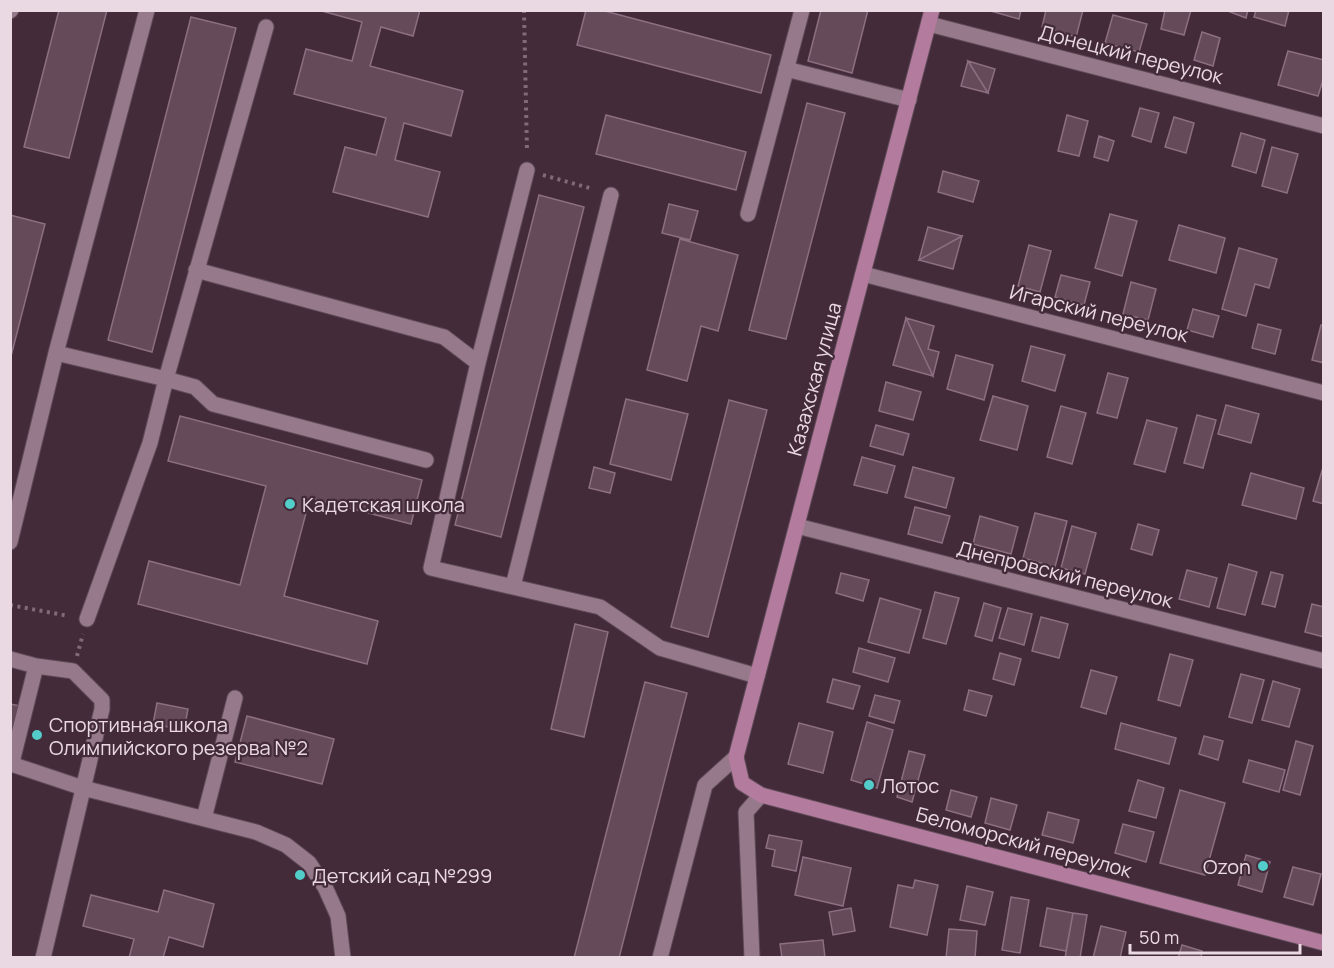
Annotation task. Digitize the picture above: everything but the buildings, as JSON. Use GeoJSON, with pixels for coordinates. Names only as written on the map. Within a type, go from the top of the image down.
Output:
{"type":"FeatureCollection","features":[{"type":"Feature","properties":{"kind":"main road","name":"Казахская улица"},"geometry":{"type":"LineString","coordinates":[[736,757],[931,17]]}},
{"type":"Feature","properties":{"kind":"main road","name":"Беломорский переулок"},"geometry":{"type":"LineString","coordinates":[[736,757],[742,783],[761,795],[1323,943]]}},
{"type":"Feature","properties":{"kind":"street"},"geometry":{"type":"LineString","coordinates":[[10,542],[56,353],[147,10]]}},
{"type":"Feature","properties":{"kind":"street"},"geometry":{"type":"LineString","coordinates":[[748,214],[802,10]]}},
{"type":"Feature","properties":{"kind":"street","name":"Донецкий переулок"},"geometry":{"type":"LineString","coordinates":[[931,17],[1323,126]]}},
{"type":"Feature","properties":{"kind":"street"},"geometry":{"type":"LineString","coordinates":[[87,619],[150,443],[196,270],[266,27]]}},
{"type":"Feature","properties":{"kind":"street"},"geometry":{"type":"LineString","coordinates":[[786,69],[909,100]]}},
{"type":"Feature","properties":{"kind":"street"},"geometry":{"type":"LineString","coordinates":[[527,170],[478,363],[431,568],[600,607],[660,648],[757,676]]}},
{"type":"Feature","properties":{"kind":"street"},"geometry":{"type":"LineString","coordinates":[[513,586],[611,195]]}},
{"type":"Feature","properties":{"kind":"street"},"geometry":{"type":"LineString","coordinates":[[196,270],[444,337],[478,363]]}},
{"type":"Feature","properties":{"kind":"street","name":"Игарский переулок"},"geometry":{"type":"LineString","coordinates":[[863,274],[1323,393]]}},
{"type":"Feature","properties":{"kind":"street"},"geometry":{"type":"LineString","coordinates":[[56,353],[195,387],[213,404],[426,460]]}},
{"type":"Feature","properties":{"kind":"street","name":"Днепровский переулок"},"geometry":{"type":"LineString","coordinates":[[797,526],[1323,661]]}},
{"type":"Feature","properties":{"kind":"street"},"geometry":{"type":"LineString","coordinates":[[10,659],[36,666],[73,671],[102,700],[102,709],[43,957]]}},
{"type":"Feature","properties":{"kind":"street"},"geometry":{"type":"LineString","coordinates":[[36,666],[13,758],[14,765],[83,788],[256,832],[286,845],[309,863],[338,916],[343,957]]}},
{"type":"Feature","properties":{"kind":"street"},"geometry":{"type":"LineString","coordinates":[[204,818],[235,698]]}},
{"type":"Feature","properties":{"kind":"street"},"geometry":{"type":"LineString","coordinates":[[660,957],[705,785],[736,757]]}},
{"type":"Feature","properties":{"kind":"street"},"geometry":{"type":"LineString","coordinates":[[752,957],[746,812],[761,795]]}},
{"type":"Feature","properties":{"kind":"path"},"geometry":{"type":"LineString","coordinates":[[524,10],[527,170],[611,195]]}},
{"type":"Feature","properties":{"kind":"path"},"geometry":{"type":"LineString","coordinates":[[10,605],[87,619],[73,671]]}},
{"type":"Feature","properties":{"kind":"place","name":"Кадетская школа"},"geometry":{"type":"Point","coordinates":[290,504]}},
{"type":"Feature","properties":{"kind":"place","name":"Спортивная школа Олимпийского резерва №2"},"geometry":{"type":"Point","coordinates":[37,735]}},
{"type":"Feature","properties":{"kind":"place","name":"Лотос"},"geometry":{"type":"Point","coordinates":[869,785]}},
{"type":"Feature","properties":{"kind":"place","name":"Ozon"},"geometry":{"type":"Point","coordinates":[1263,866]}},
{"type":"Feature","properties":{"kind":"place","name":"Детский сад №299"},"geometry":{"type":"Point","coordinates":[300,875]}}]}
